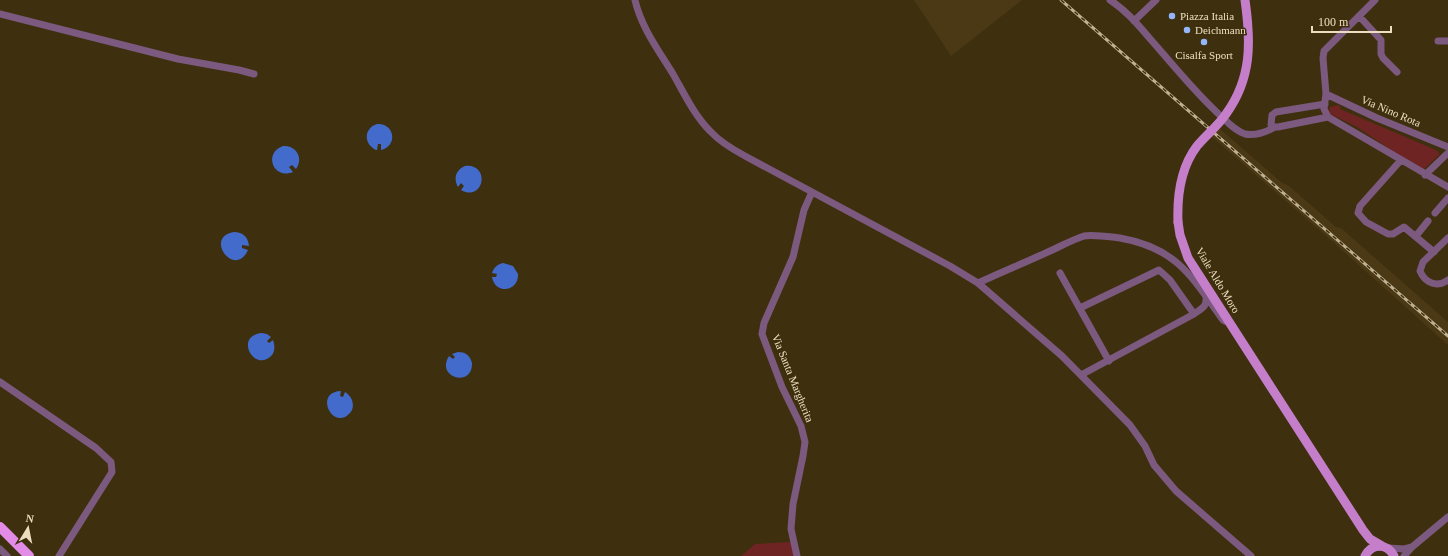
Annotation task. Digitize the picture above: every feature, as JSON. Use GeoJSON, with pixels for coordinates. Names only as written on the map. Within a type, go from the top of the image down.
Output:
{"type":"FeatureCollection","features":[{"type":"Feature","properties":{"kind":"highway"},"geometry":{"type":"LineString","coordinates":[[0,527],[29,556]]}},
{"type":"Feature","properties":{"kind":"highway"},"geometry":{"type":"LineString","coordinates":[[0,536],[20,556]]}},
{"type":"Feature","properties":{"kind":"main road","name":"Viale Aldo Moro"},"geometry":{"type":"LineString","coordinates":[[1245,0],[1249,37],[1249,53],[1245,74],[1238,93],[1226,115],[1197,147],[1185,168],[1180,188],[1177,211],[1180,235],[1188,258],[1363,530],[1370,539],[1385,547],[1394,556]]}},
{"type":"Feature","properties":{"kind":"main road","name":"Viale Aldo Moro"},"geometry":{"type":"LineString","coordinates":[[1363,530],[1366,541],[1365,555]]}},
{"type":"Feature","properties":{"kind":"main road"},"geometry":{"type":"LineString","coordinates":[[1365,555],[1369,549],[1375,546],[1385,547]]}},
{"type":"Feature","properties":{"kind":"street"},"geometry":{"type":"LineString","coordinates":[[635,0],[646,28],[697,116],[710,131],[726,145],[950,266],[978,283],[1051,346],[1130,425],[1138,436],[1154,466],[1176,491],[1251,556]]}},
{"type":"Feature","properties":{"kind":"street"},"geometry":{"type":"LineString","coordinates":[[1110,0],[1117,3],[1212,108],[1233,127],[1245,134],[1262,133],[1275,127],[1328,117]]}},
{"type":"Feature","properties":{"kind":"street"},"geometry":{"type":"LineString","coordinates":[[1134,21],[1156,0]]}},
{"type":"Feature","properties":{"kind":"street"},"geometry":{"type":"LineString","coordinates":[[1375,0],[1324,51],[1323,58],[1326,94],[1325,113],[1328,117],[1425,175],[1448,187]]}},
{"type":"Feature","properties":{"kind":"street"},"geometry":{"type":"LineString","coordinates":[[0,14],[178,59],[254,74]]}},
{"type":"Feature","properties":{"kind":"street"},"geometry":{"type":"LineString","coordinates":[[1359,16],[1381,40],[1381,54],[1397,72]]}},
{"type":"Feature","properties":{"kind":"street"},"geometry":{"type":"LineString","coordinates":[[1438,41],[1448,41]]}},
{"type":"Feature","properties":{"kind":"street","name":"Via Nino Rota"},"geometry":{"type":"LineString","coordinates":[[1326,94],[1377,118],[1448,147]]}},
{"type":"Feature","properties":{"kind":"street"},"geometry":{"type":"LineString","coordinates":[[1275,127],[1271,125],[1271,118],[1276,112],[1325,104]]}},
{"type":"Feature","properties":{"kind":"street"},"geometry":{"type":"LineString","coordinates":[[1425,175],[1448,153]]}},
{"type":"Feature","properties":{"kind":"street"},"geometry":{"type":"LineString","coordinates":[[1401,160],[1360,206],[1358,213],[1366,222],[1388,234],[1396,233],[1404,227],[1434,252]]}},
{"type":"Feature","properties":{"kind":"street","name":"Via Santa Margherita"},"geometry":{"type":"LineString","coordinates":[[797,556],[791,529],[793,504],[805,442],[801,426],[782,387],[762,334],[764,323],[793,257],[804,210],[812,192]]}},
{"type":"Feature","properties":{"kind":"street"},"geometry":{"type":"LineString","coordinates":[[1435,213],[1448,198]]}},
{"type":"Feature","properties":{"kind":"street"},"geometry":{"type":"LineString","coordinates":[[1416,236],[1428,221]]}},
{"type":"Feature","properties":{"kind":"street"},"geometry":{"type":"LineString","coordinates":[[978,283],[1085,236],[1114,237],[1132,240],[1148,246],[1164,253],[1180,264],[1192,276],[1223,320],[1229,322]]}},
{"type":"Feature","properties":{"kind":"street"},"geometry":{"type":"LineString","coordinates":[[1448,238],[1421,266],[1420,271],[1422,275],[1431,283],[1442,284],[1448,280]]}},
{"type":"Feature","properties":{"kind":"street"},"geometry":{"type":"LineString","coordinates":[[1080,308],[1159,270],[1170,280],[1194,314]]}},
{"type":"Feature","properties":{"kind":"street"},"geometry":{"type":"LineString","coordinates":[[1060,273],[1108,361]]}},
{"type":"Feature","properties":{"kind":"street"},"geometry":{"type":"LineString","coordinates":[[1081,376],[1194,314],[1207,303],[1206,296]]}},
{"type":"Feature","properties":{"kind":"street"},"geometry":{"type":"LineString","coordinates":[[1194,314],[1207,310],[1212,310],[1218,313]]}},
{"type":"Feature","properties":{"kind":"street"},"geometry":{"type":"LineString","coordinates":[[0,382],[96,448],[111,462],[112,472],[59,556]]}},
{"type":"Feature","properties":{"kind":"street"},"geometry":{"type":"LineString","coordinates":[[1404,556],[1412,547],[1448,517]]}},
{"type":"Feature","properties":{"kind":"street"},"geometry":{"type":"LineString","coordinates":[[1385,547],[1404,549],[1412,547]]}},
{"type":"Feature","properties":{"kind":"street"},"geometry":{"type":"LineString","coordinates":[[0,549],[7,556]]}},
{"type":"Feature","properties":{"kind":"shaded area"},"geometry":{"type":"Polygon","coordinates":[[[914,0],[1022,0],[951,56],[914,0]]]}},
{"type":"Feature","properties":{"kind":"shaded area"},"geometry":{"type":"Polygon","coordinates":[[[1340,105],[1340,109],[1436,150],[1440,154],[1422,171],[1357,127],[1330,114],[1330,107],[1340,105]]]}},
{"type":"Feature","properties":{"kind":"shaded area"},"geometry":{"type":"Polygon","coordinates":[[[1219,128],[1281,182],[1289,186],[1336,227],[1341,228],[1448,322],[1448,345],[1324,234],[1212,137],[1219,128]]]}},
{"type":"Feature","properties":{"kind":"shaded area"},"geometry":{"type":"Polygon","coordinates":[[[791,542],[794,556],[741,556],[755,544],[791,542]]]}},
{"type":"Feature","properties":{"kind":"water"},"geometry":{"type":"Polygon","coordinates":[[[377,124],[388,127],[392,135],[390,144],[381,150],[381,144],[378,144],[376,150],[367,140],[368,132],[377,124]]]}},
{"type":"Feature","properties":{"kind":"water"},"geometry":{"type":"Polygon","coordinates":[[[283,146],[288,146],[295,150],[299,157],[296,169],[292,165],[289,167],[293,172],[280,172],[273,165],[273,154],[277,149],[283,146]]]}},
{"type":"Feature","properties":{"kind":"water"},"geometry":{"type":"Polygon","coordinates":[[[465,166],[473,167],[479,170],[481,176],[479,187],[475,191],[469,193],[461,190],[464,186],[461,183],[458,187],[456,184],[456,175],[459,170],[465,166]]]}},
{"type":"Feature","properties":{"kind":"water"},"geometry":{"type":"Polygon","coordinates":[[[234,232],[240,233],[244,236],[248,240],[249,246],[242,245],[242,248],[248,250],[242,258],[236,260],[224,254],[221,248],[221,241],[225,235],[234,232]]]}},
{"type":"Feature","properties":{"kind":"water"},"geometry":{"type":"Polygon","coordinates":[[[503,263],[513,266],[518,274],[515,285],[511,288],[502,289],[497,287],[492,277],[496,277],[497,274],[492,273],[495,267],[503,263]]]}},
{"type":"Feature","properties":{"kind":"water"},"geometry":{"type":"Polygon","coordinates":[[[262,333],[271,337],[267,341],[269,343],[273,340],[274,344],[274,352],[266,360],[259,360],[254,357],[248,346],[249,340],[253,336],[262,333]]]}},
{"type":"Feature","properties":{"kind":"water"},"geometry":{"type":"Polygon","coordinates":[[[458,352],[467,354],[472,363],[471,371],[467,376],[461,378],[450,374],[447,370],[446,364],[449,356],[453,359],[455,357],[452,354],[458,352]]]}},
{"type":"Feature","properties":{"kind":"water"},"geometry":{"type":"Polygon","coordinates":[[[341,391],[340,396],[343,397],[345,392],[350,396],[353,407],[350,413],[344,418],[337,418],[332,415],[327,403],[328,398],[333,393],[341,391]]]}},
{"type":"Feature","properties":{"kind":"railway"},"geometry":{"type":"LineString","coordinates":[[1061,0],[1448,336]]}},
{"type":"Feature","properties":{"kind":"place","name":"Piazza Italia"},"geometry":{"type":"Point","coordinates":[1172,16]}},
{"type":"Feature","properties":{"kind":"place","name":"Deichmann"},"geometry":{"type":"Point","coordinates":[1187,30]}},
{"type":"Feature","properties":{"kind":"place","name":"Cisalfa Sport"},"geometry":{"type":"Point","coordinates":[1204,42]}}]}
